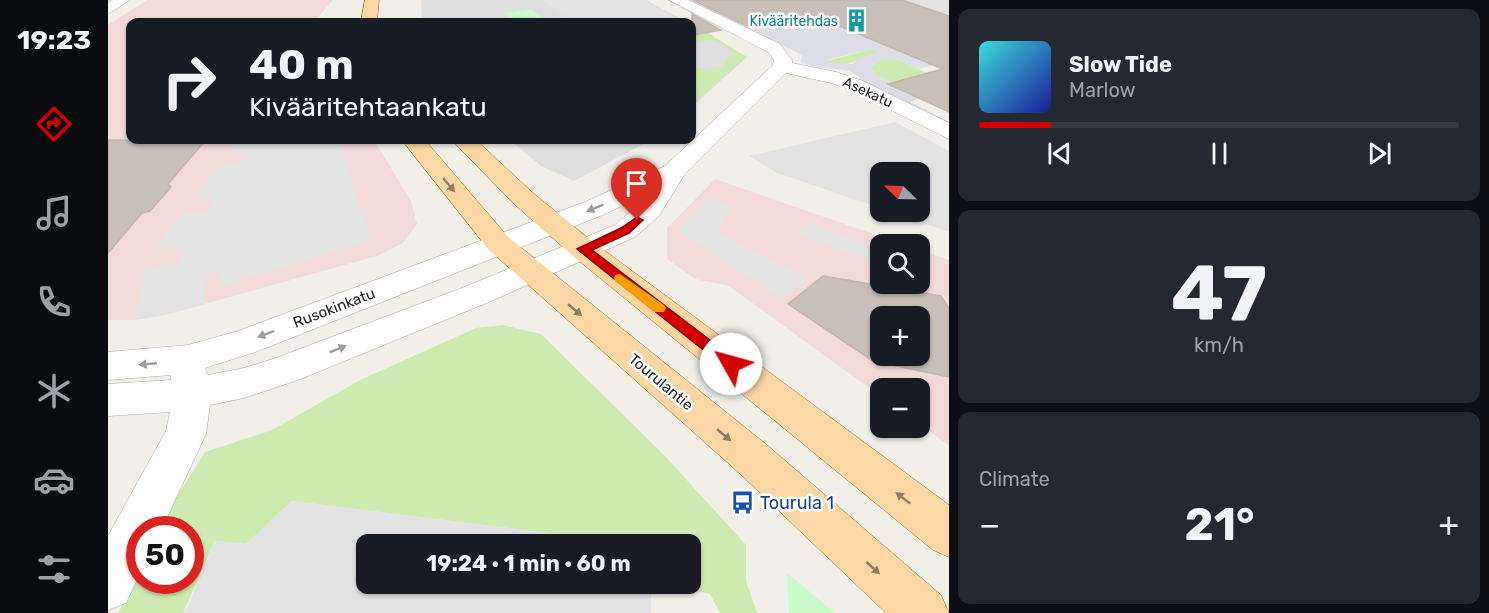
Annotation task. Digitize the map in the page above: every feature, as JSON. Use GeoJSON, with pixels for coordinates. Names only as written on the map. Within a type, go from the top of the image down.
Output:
{"type":"FeatureCollection","features":[{"type":"Feature","properties":{"kind":"main road"},"geometry":{"type":"LineString","coordinates":[[370,18],[372,0]]}},
{"type":"Feature","properties":{"kind":"main road","name":"Tourulantie"},"geometry":{"type":"LineString","coordinates":[[416,144],[514,258],[752,458],[922,613]]}},
{"type":"Feature","properties":{"kind":"main road"},"geometry":{"type":"LineString","coordinates":[[467,144],[584,249],[949,534]]}},
{"type":"Feature","properties":{"kind":"street"},"geometry":{"type":"LineString","coordinates":[[108,9],[123,0]]}},
{"type":"Feature","properties":{"kind":"street"},"geometry":{"type":"LineString","coordinates":[[514,258],[584,249],[625,231],[648,210],[674,171],[782,67],[783,60],[774,48],[676,0]]}},
{"type":"Feature","properties":{"kind":"street","name":"Asekatu"},"geometry":{"type":"LineString","coordinates":[[782,67],[836,78],[856,85],[949,132]]}},
{"type":"Feature","properties":{"kind":"street","name":"Rusokinkatu"},"geometry":{"type":"LineString","coordinates":[[108,366],[151,364],[190,376],[244,383],[285,370],[461,301],[553,223],[596,208],[674,171]]}},
{"type":"Feature","properties":{"kind":"street","name":"Rusokinkatu"},"geometry":{"type":"LineString","coordinates":[[108,400],[144,399],[190,376],[246,342],[514,258]]}},
{"type":"Feature","properties":{"kind":"street"},"geometry":{"type":"LineString","coordinates":[[108,585],[186,434],[190,376]]}},
{"type":"Feature","properties":{"kind":"shaded area"},"geometry":{"type":"Polygon","coordinates":[[[147,0],[333,0],[317,18],[126,18],[126,144],[376,144],[411,201],[417,224],[403,243],[377,256],[165,315],[134,320],[108,320],[108,25],[147,0]]]}},
{"type":"Feature","properties":{"kind":"shaded area"},"geometry":{"type":"Polygon","coordinates":[[[421,0],[646,0],[680,18],[422,18],[421,0]]]}},
{"type":"Feature","properties":{"kind":"shaded area"},"geometry":{"type":"Polygon","coordinates":[[[541,0],[642,0],[677,18],[566,18],[541,0]]]}},
{"type":"Feature","properties":{"kind":"shaded area"},"geometry":{"type":"Polygon","coordinates":[[[685,0],[696,0],[748,25],[813,14],[949,61],[918,69],[900,60],[884,58],[870,67],[877,76],[920,98],[910,102],[949,122],[941,124],[858,80],[860,78],[849,71],[818,68],[801,63],[802,56],[685,0]],[[871,49],[827,60],[833,63],[852,64],[865,56],[879,52],[871,49]]]}},
{"type":"Feature","properties":{"kind":"shaded area"},"geometry":{"type":"Polygon","coordinates":[[[902,0],[949,0],[949,16],[902,0]]]}},
{"type":"Feature","properties":{"kind":"shaded area"},"geometry":{"type":"Polygon","coordinates":[[[696,27],[747,57],[696,103],[696,27]]]}},
{"type":"Feature","properties":{"kind":"shaded area"},"geometry":{"type":"Polygon","coordinates":[[[895,122],[949,151],[949,232],[920,222],[930,222],[930,162],[870,162],[870,205],[777,173],[749,156],[895,122]]]}},
{"type":"Feature","properties":{"kind":"shaded area"},"geometry":{"type":"Polygon","coordinates":[[[237,144],[339,144],[371,240],[224,285],[218,272],[210,274],[206,279],[205,304],[165,315],[134,320],[146,268],[178,264],[185,248],[155,246],[183,212],[207,212],[215,198],[195,198],[221,163],[243,163],[249,153],[229,153],[237,144]]]}},
{"type":"Feature","properties":{"kind":"shaded area"},"geometry":{"type":"Polygon","coordinates":[[[515,144],[643,144],[574,181],[541,166],[515,144]]]}},
{"type":"Feature","properties":{"kind":"shaded area"},"geometry":{"type":"Polygon","coordinates":[[[715,179],[873,234],[870,234],[870,294],[930,294],[930,253],[949,260],[949,446],[930,432],[930,378],[870,378],[870,389],[729,286],[695,279],[667,259],[667,228],[715,179]]]}},
{"type":"Feature","properties":{"kind":"shaded area"},"geometry":{"type":"Polygon","coordinates":[[[708,197],[733,207],[716,232],[808,279],[782,298],[679,231],[708,197]]]}},
{"type":"Feature","properties":{"kind":"shaded area"},"geometry":{"type":"Polygon","coordinates":[[[808,221],[870,247],[870,261],[797,234],[808,221]]]}},
{"type":"Feature","properties":{"kind":"shaded area"},"geometry":{"type":"Polygon","coordinates":[[[292,501],[556,534],[356,534],[356,594],[651,594],[651,613],[185,613],[193,594],[204,594],[204,567],[215,541],[246,544],[292,501]]]}},
{"type":"Feature","properties":{"kind":"green space"},"geometry":{"type":"Polygon","coordinates":[[[531,9],[543,18],[509,18],[507,13],[531,9]]]}},
{"type":"Feature","properties":{"kind":"green space"},"geometry":{"type":"Polygon","coordinates":[[[705,31],[747,57],[696,101],[696,68],[707,69],[722,66],[727,58],[736,55],[716,42],[696,41],[696,32],[705,31]]]}},
{"type":"Feature","properties":{"kind":"green space"},"geometry":{"type":"Polygon","coordinates":[[[871,49],[880,52],[848,64],[827,61],[871,49]]]}},
{"type":"Feature","properties":{"kind":"green space"},"geometry":{"type":"Polygon","coordinates":[[[884,58],[900,60],[929,74],[892,83],[877,76],[870,67],[884,58]]]}},
{"type":"Feature","properties":{"kind":"green space"},"geometry":{"type":"Polygon","coordinates":[[[503,325],[541,334],[665,456],[746,545],[746,581],[757,613],[720,613],[710,594],[701,592],[701,534],[556,534],[292,501],[246,544],[215,541],[204,566],[204,516],[164,516],[205,452],[272,430],[360,380],[476,328],[503,325]]]}},
{"type":"Feature","properties":{"kind":"green space"},"geometry":{"type":"Polygon","coordinates":[[[787,573],[835,613],[789,613],[787,573]]]}},
{"type":"Feature","properties":{"kind":"green space"},"geometry":{"type":"Polygon","coordinates":[[[126,594],[191,594],[183,613],[119,613],[126,594]]]}},
{"type":"Feature","properties":{"kind":"building"},"geometry":{"type":"Polygon","coordinates":[[[693,0],[902,0],[949,16],[949,112],[888,84],[943,69],[803,11],[804,16],[747,26],[693,0]]]}},
{"type":"Feature","properties":{"kind":"building"},"geometry":{"type":"Polygon","coordinates":[[[692,14],[721,30],[696,34],[696,18],[692,18],[692,14]]]}},
{"type":"Feature","properties":{"kind":"building"},"geometry":{"type":"Polygon","coordinates":[[[108,140],[126,140],[126,144],[202,144],[168,184],[171,187],[150,211],[142,213],[108,253],[108,140]]]}},
{"type":"Feature","properties":{"kind":"building"},"geometry":{"type":"Polygon","coordinates":[[[823,276],[870,284],[870,294],[941,296],[949,308],[949,377],[897,366],[930,366],[930,306],[870,306],[870,359],[788,304],[823,276]]]}},
{"type":"Feature","properties":{"kind":"slow traffic"},"geometry":{"type":"LineString","coordinates":[[620,278],[659,308]]}},
{"type":"Feature","properties":{"kind":"place","name":"Kivääritehdas"},"geometry":{"type":"Point","coordinates":[856,21]}},
{"type":"Feature","properties":{"kind":"place","name":"Tourula 1"},"geometry":{"type":"Point","coordinates":[742,503]}},
{"type":"Feature","properties":{"kind":"route"},"geometry":{"type":"LineString","coordinates":[[637,220],[625,231],[584,249],[731,364]]}}]}
